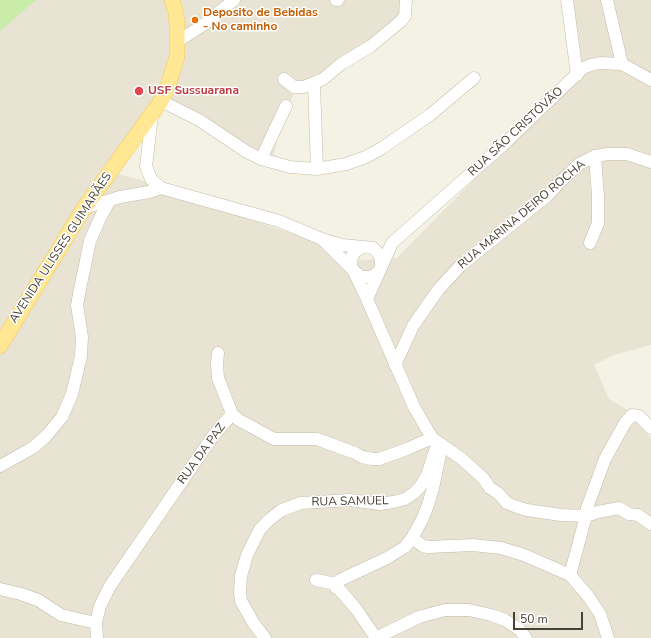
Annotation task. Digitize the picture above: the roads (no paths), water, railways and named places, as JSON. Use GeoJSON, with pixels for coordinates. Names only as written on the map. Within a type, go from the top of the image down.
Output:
{"type":"FeatureCollection","features":[{"type":"Feature","properties":{"kind":"main road","name":"AVENIDA ULISSES GUIMARÃES"},"geometry":{"type":"LineString","coordinates":[[0,346],[84,208],[161,101],[175,66],[178,41],[176,13],[172,0]]}},
{"type":"Feature","properties":{"kind":"street"},"geometry":{"type":"LineString","coordinates":[[178,41],[203,25],[234,0]]}},
{"type":"Feature","properties":{"kind":"street"},"geometry":{"type":"LineString","coordinates":[[284,79],[294,87],[304,87],[323,79],[352,56],[371,46],[398,24],[405,16],[406,0]]}},
{"type":"Feature","properties":{"kind":"street"},"geometry":{"type":"LineString","coordinates":[[567,0],[577,75]]}},
{"type":"Feature","properties":{"kind":"street"},"geometry":{"type":"LineString","coordinates":[[607,0],[622,64]]}},
{"type":"Feature","properties":{"kind":"street","name":"RUA SÃO CRISTÓVÃO"},"geometry":{"type":"LineString","coordinates":[[368,299],[392,243],[471,174],[583,68],[609,62],[622,64],[651,80]]}},
{"type":"Feature","properties":{"kind":"street"},"geometry":{"type":"LineString","coordinates":[[161,101],[199,120],[247,152],[261,159],[290,167],[317,169],[346,164],[366,157],[382,148],[430,115],[474,78]]}},
{"type":"Feature","properties":{"kind":"street"},"geometry":{"type":"LineString","coordinates":[[314,84],[317,169]]}},
{"type":"Feature","properties":{"kind":"street"},"geometry":{"type":"LineString","coordinates":[[261,159],[286,106]]}},
{"type":"Feature","properties":{"kind":"street"},"geometry":{"type":"LineString","coordinates":[[152,115],[146,166],[151,179],[161,188],[278,221],[322,239],[342,245],[365,247],[392,243]]}},
{"type":"Feature","properties":{"kind":"street","name":"RUA MARINA DEIRO ROCHA"},"geometry":{"type":"LineString","coordinates":[[395,365],[413,326],[424,308],[438,290],[460,266],[547,196],[579,164],[595,156],[608,154],[627,154],[651,162]]}},
{"type":"Feature","properties":{"kind":"street"},"geometry":{"type":"LineString","coordinates":[[590,243],[598,223],[598,196],[595,156]]}},
{"type":"Feature","properties":{"kind":"street"},"geometry":{"type":"LineString","coordinates":[[84,208],[127,195],[150,192],[161,188]]}},
{"type":"Feature","properties":{"kind":"street"},"geometry":{"type":"LineString","coordinates":[[0,466],[34,447],[47,435],[62,417],[72,394],[81,356],[82,337],[77,305],[80,289],[90,241],[110,200]]}},
{"type":"Feature","properties":{"kind":"street"},"geometry":{"type":"LineString","coordinates":[[322,239],[353,270],[361,277],[371,277],[380,268],[382,260],[377,251],[365,247],[355,252],[352,256],[351,266],[353,270],[368,299],[414,407],[437,442],[462,459],[507,503],[527,510],[561,515],[586,516],[619,508],[629,514],[638,515],[651,524]]}},
{"type":"Feature","properties":{"kind":"street"},"geometry":{"type":"LineString","coordinates":[[218,354],[218,378],[232,414]]}},
{"type":"Feature","properties":{"kind":"street","name":"RUA DA PAZ"},"geometry":{"type":"LineString","coordinates":[[97,638],[96,623],[100,606],[110,586],[214,436],[232,414],[239,420],[274,439],[317,439],[355,452],[362,457],[372,459],[379,459],[407,449],[437,442]]}},
{"type":"Feature","properties":{"kind":"street"},"geometry":{"type":"LineString","coordinates":[[570,575],[587,508],[605,459],[625,423],[632,415],[639,416],[651,428]]}},
{"type":"Feature","properties":{"kind":"street"},"geometry":{"type":"LineString","coordinates":[[336,584],[340,580],[396,553],[412,538],[422,520],[433,488],[437,442]]}},
{"type":"Feature","properties":{"kind":"street","name":"RUA SAMUEL"},"geometry":{"type":"LineString","coordinates":[[264,638],[241,601],[240,593],[240,576],[247,555],[260,530],[270,519],[282,510],[302,503],[350,500],[380,504],[393,502],[414,494],[420,487],[426,475],[437,442]]}},
{"type":"Feature","properties":{"kind":"street"},"geometry":{"type":"LineString","coordinates":[[412,538],[423,546],[428,547],[473,545],[488,546],[513,551],[570,575],[588,596],[600,614],[608,638]]}},
{"type":"Feature","properties":{"kind":"street"},"geometry":{"type":"LineString","coordinates":[[316,580],[336,584]]}},
{"type":"Feature","properties":{"kind":"street"},"geometry":{"type":"LineString","coordinates":[[336,584],[336,588],[339,589],[357,610],[376,638],[419,617],[445,610],[469,610],[491,615],[505,620],[520,630],[526,638]]}},
{"type":"Feature","properties":{"kind":"street"},"geometry":{"type":"LineString","coordinates":[[0,589],[38,600],[61,615],[96,623]]}},
{"type":"Feature","properties":{"kind":"place","name":"Deposito de Bebidas - No caminho"},"geometry":{"type":"Point","coordinates":[195,20]}},
{"type":"Feature","properties":{"kind":"place","name":"USF Sussuarana"},"geometry":{"type":"Point","coordinates":[139,91]}}]}
